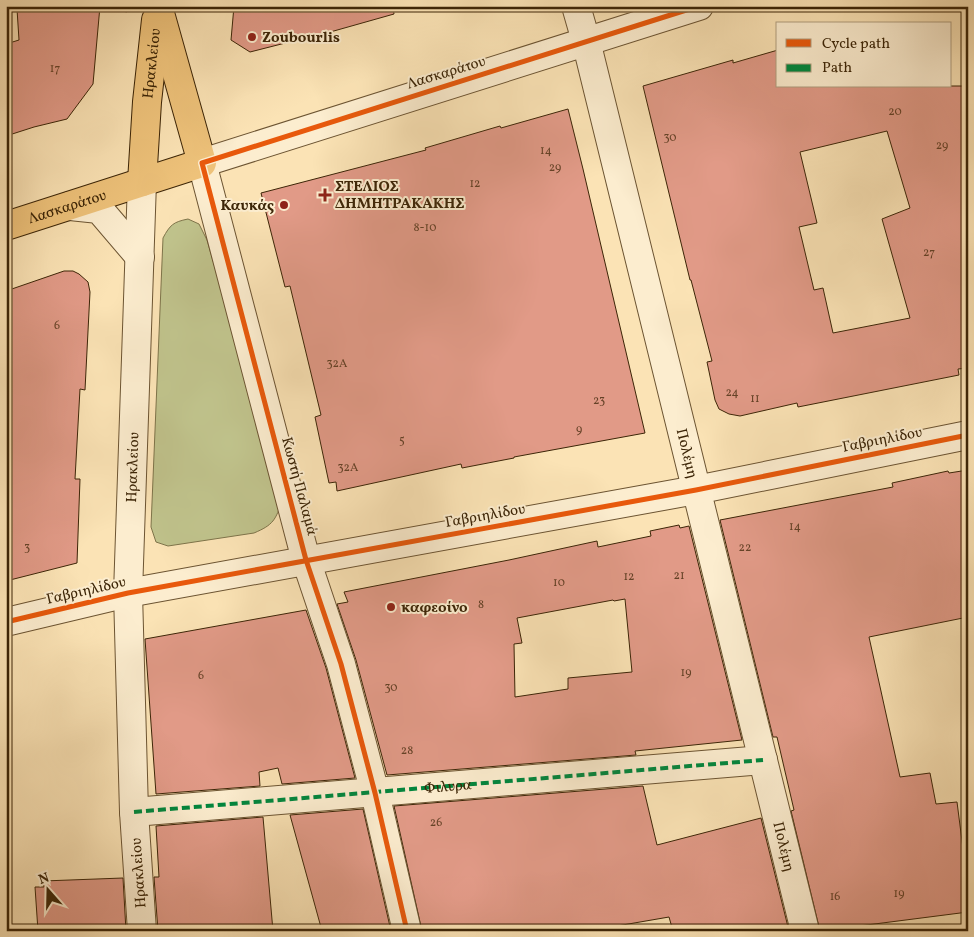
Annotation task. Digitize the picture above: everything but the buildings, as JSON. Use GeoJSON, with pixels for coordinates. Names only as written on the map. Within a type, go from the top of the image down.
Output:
{"type":"FeatureCollection","features":[{"type":"Feature","properties":{"kind":"main road","name":"Ηρακλείου"},"geometry":{"type":"LineString","coordinates":[[158,6],[202,162]]}},
{"type":"Feature","properties":{"kind":"main road","name":"Ηρακλείου"},"geometry":{"type":"LineString","coordinates":[[142,182],[147,102],[158,6]]}},
{"type":"Feature","properties":{"kind":"main road","name":"Λασκαράτου"},"geometry":{"type":"LineString","coordinates":[[6,226],[202,162]]}},
{"type":"Feature","properties":{"kind":"street","name":"Πολέμη"},"geometry":{"type":"LineString","coordinates":[[576,6],[805,931]]}},
{"type":"Feature","properties":{"kind":"street","name":"Λασκαράτου"},"geometry":{"type":"LineString","coordinates":[[202,162],[698,6]]}},
{"type":"Feature","properties":{"kind":"street","name":"Κωστή Παλαμά"},"geometry":{"type":"LineString","coordinates":[[202,162],[306,560],[341,664],[375,793],[407,931]]}},
{"type":"Feature","properties":{"kind":"street","name":"Ηρακλείου"},"geometry":{"type":"LineString","coordinates":[[142,182],[128,593],[134,812],[142,931]]}},
{"type":"Feature","properties":{"kind":"street"},"geometry":{"type":"LineString","coordinates":[[70,206],[99,209],[140,257]]}},
{"type":"Feature","properties":{"kind":"street","name":"Γαβριηλίδου"},"geometry":{"type":"LineString","coordinates":[[6,622],[128,593],[696,490],[968,434]]}},
{"type":"Feature","properties":{"kind":"street","name":"Φιλυρα"},"geometry":{"type":"LineString","coordinates":[[134,812],[763,760]]}},
{"type":"Feature","properties":{"kind":"green space"},"geometry":{"type":"Polygon","coordinates":[[[188,219],[199,224],[207,240],[282,500],[273,521],[254,533],[168,546],[156,542],[151,527],[163,238],[172,225],[188,219]]]}},
{"type":"Feature","properties":{"kind":"marked path"},"geometry":{"type":"LineString","coordinates":[[134,812],[763,760]]}},
{"type":"Feature","properties":{"kind":"cycle path"},"geometry":{"type":"LineString","coordinates":[[407,931],[375,793],[341,664],[306,560],[202,163],[699,6]]}},
{"type":"Feature","properties":{"kind":"cycle path"},"geometry":{"type":"LineString","coordinates":[[6,622],[128,593],[696,490],[968,435]]}},
{"type":"Feature","properties":{"kind":"place","name":"Zoubourlis"},"geometry":{"type":"Point","coordinates":[252,37]}},
{"type":"Feature","properties":{"kind":"place","name":"ΣΤΕΛΙΟΣ ΔΗΜΗΤΡΑΚΑΚΗΣ"},"geometry":{"type":"Point","coordinates":[325,195]}},
{"type":"Feature","properties":{"kind":"place","name":"Καυκάς"},"geometry":{"type":"Point","coordinates":[284,205]}},
{"type":"Feature","properties":{"kind":"place","name":"καφεοίνο"},"geometry":{"type":"Point","coordinates":[391,607]}}]}
